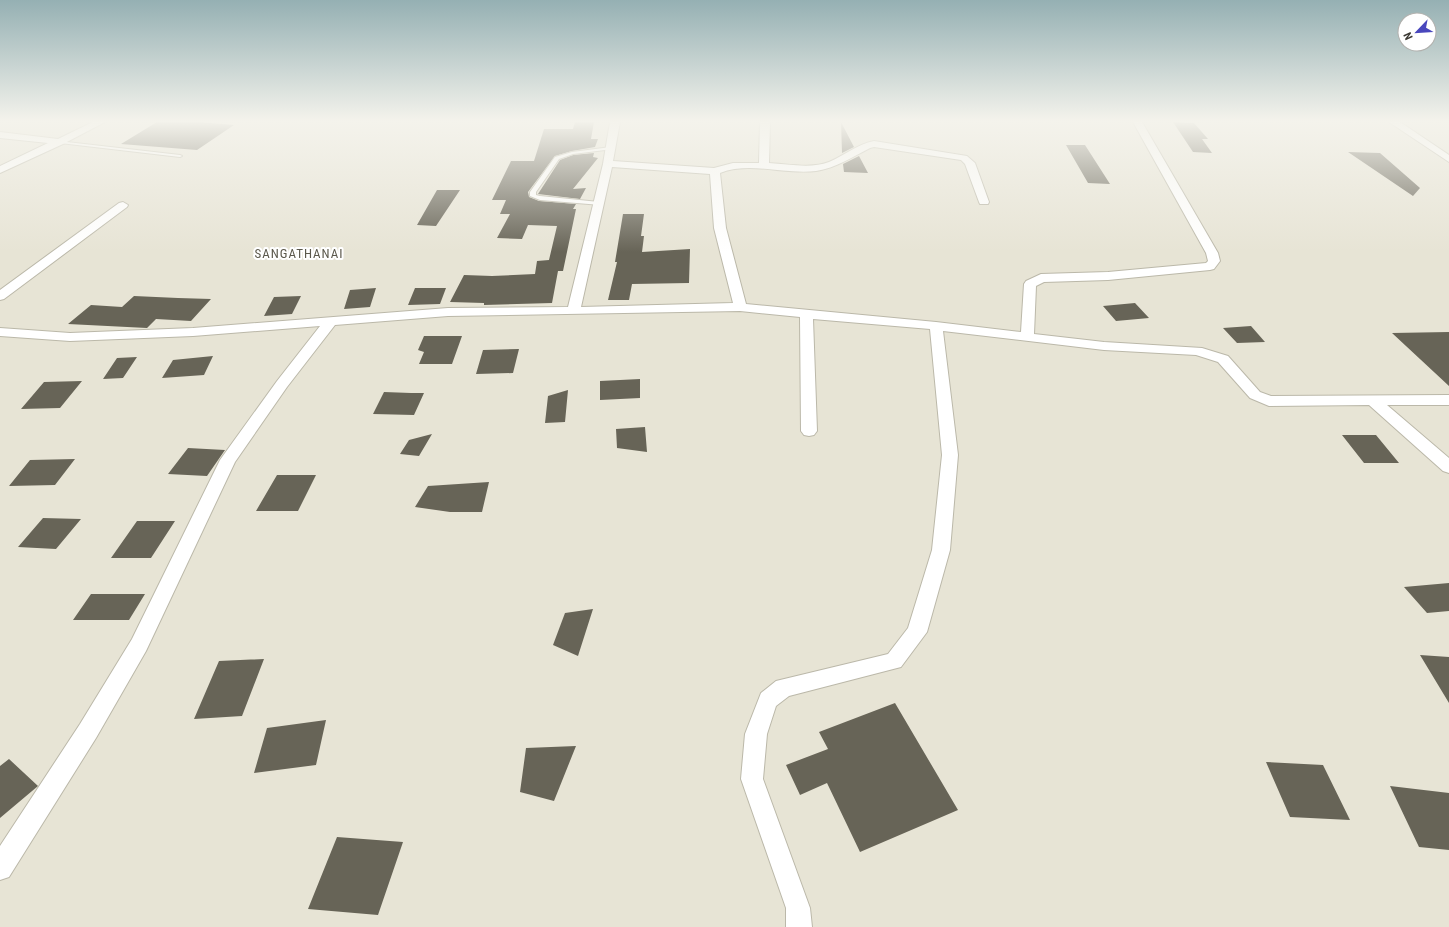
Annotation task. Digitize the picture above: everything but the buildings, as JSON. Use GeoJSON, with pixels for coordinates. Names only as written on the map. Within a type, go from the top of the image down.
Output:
{"type":"FeatureCollection","features":[{"type":"Feature","properties":{"kind":"street"},"geometry":{"type":"LineString","coordinates":[[0,170],[10,165]]}},
{"type":"Feature","properties":{"kind":"street"},"geometry":{"type":"LineString","coordinates":[[574,311],[608,165]]}},
{"type":"Feature","properties":{"kind":"street"},"geometry":{"type":"LineString","coordinates":[[627,165],[715,171],[734,166],[815,168],[827,165]]}},
{"type":"Feature","properties":{"kind":"street"},"geometry":{"type":"LineString","coordinates":[[971,165],[984,202]]}},
{"type":"Feature","properties":{"kind":"street"},"geometry":{"type":"LineString","coordinates":[[1027,337],[1030,284],[1041,278],[1108,276],[1210,266],[1214,261],[1212,253],[1162,165]]}},
{"type":"Feature","properties":{"kind":"street"},"geometry":{"type":"LineString","coordinates":[[715,171],[720,228],[740,306]]}},
{"type":"Feature","properties":{"kind":"street"},"geometry":{"type":"LineString","coordinates":[[0,296],[123,205]]}},
{"type":"Feature","properties":{"kind":"street"},"geometry":{"type":"LineString","coordinates":[[0,332],[70,337],[193,332],[448,312],[574,311],[740,306],[806,314],[936,326],[1104,346],[1197,351],[1223,359],[1255,395],[1269,401],[1449,400]]}},
{"type":"Feature","properties":{"kind":"street"},"geometry":{"type":"LineString","coordinates":[[806,314],[810,431]]}},
{"type":"Feature","properties":{"kind":"street"},"geometry":{"type":"LineString","coordinates":[[0,868],[88,732],[139,645],[228,460],[282,384],[332,320]]}},
{"type":"Feature","properties":{"kind":"street"},"geometry":{"type":"LineString","coordinates":[[799,927],[798,908],[752,779],[756,734],[768,700],[783,688],[894,661],[916,632],[941,550],[950,455],[936,326]]}},
{"type":"Feature","properties":{"kind":"street"},"geometry":{"type":"LineString","coordinates":[[1372,400],[1449,467]]}},
{"type":"Feature","properties":{"kind":"lane"},"geometry":{"type":"LineString","coordinates":[[552,165],[533,192],[534,196],[540,198],[599,204]]}},
{"type":"Feature","properties":{"kind":"district","name":"SANGATHANAI"},"geometry":{"type":"Point","coordinates":[299,253]}}]}
